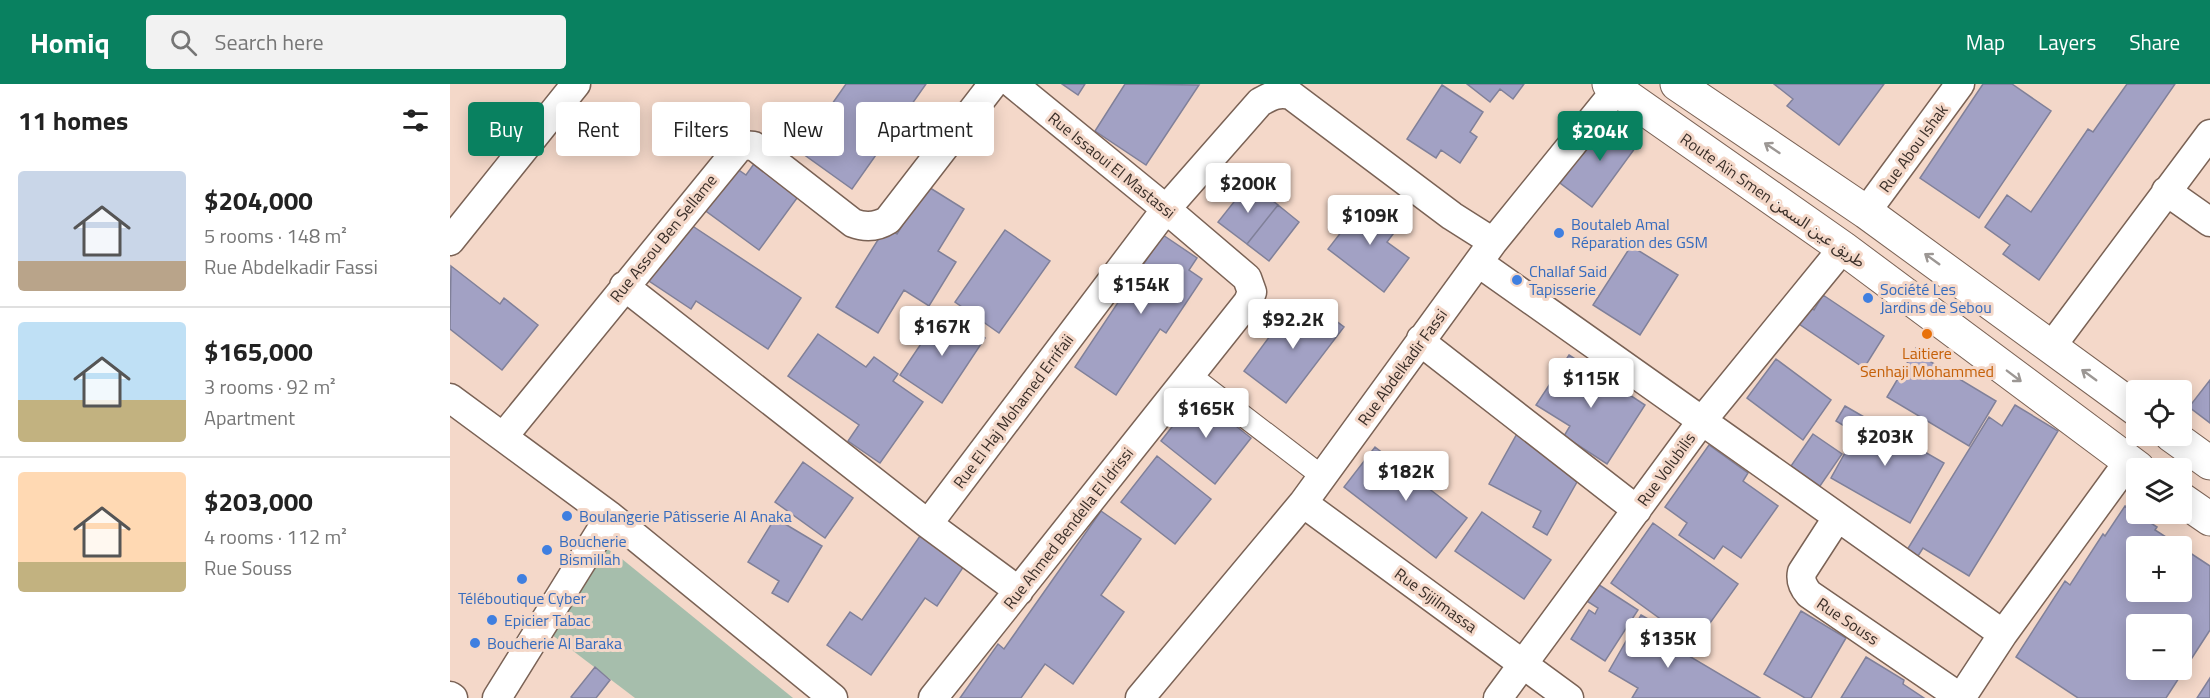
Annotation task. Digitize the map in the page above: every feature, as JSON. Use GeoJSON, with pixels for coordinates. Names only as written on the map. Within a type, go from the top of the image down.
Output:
{"type":"FeatureCollection","features":[{"type":"Feature","properties":{"kind":"main road"},"geometry":{"type":"LineString","coordinates":[[1677,84],[1866,212],[2126,402]]}},
{"type":"Feature","properties":{"kind":"main road","name":"Route Aïn Smen طريق عين السمن"},"geometry":{"type":"LineString","coordinates":[[1613,87],[1843,248],[2126,459]]}},
{"type":"Feature","properties":{"kind":"main road"},"geometry":{"type":"LineString","coordinates":[[2186,446],[2210,463]]}},
{"type":"Feature","properties":{"kind":"main road"},"geometry":{"type":"LineString","coordinates":[[2192,507],[2210,519]]}},
{"type":"Feature","properties":{"kind":"street"},"geometry":{"type":"LineString","coordinates":[[450,240],[576,84]]}},
{"type":"Feature","properties":{"kind":"street","name":"Rue Assou Ben Sellame"},"geometry":{"type":"LineString","coordinates":[[503,436],[741,145],[754,146],[853,223],[863,227],[880,225],[888,220],[993,84]]}},
{"type":"Feature","properties":{"kind":"street","name":"Rue Issaoui El Mastassi"},"geometry":{"type":"LineString","coordinates":[[1013,84],[1248,278],[1252,292],[1248,302]]}},
{"type":"Feature","properties":{"kind":"street","name":"Rue Abou Ishak"},"geometry":{"type":"LineString","coordinates":[[1866,212],[1960,84]]}},
{"type":"Feature","properties":{"kind":"street","name":"Rue Abdelkadir Fassi"},"geometry":{"type":"LineString","coordinates":[[1140,698],[1303,503],[1421,339],[1613,87]]}},
{"type":"Feature","properties":{"kind":"street","name":"Rue El Haj Mohamed Errifaii"},"geometry":{"type":"LineString","coordinates":[[928,524],[1166,209],[1260,102],[1273,95],[1283,93],[1291,95],[1452,216],[1486,253]]}},
{"type":"Feature","properties":{"kind":"street"},"geometry":{"type":"LineString","coordinates":[[2051,347],[2210,134]]}},
{"type":"Feature","properties":{"kind":"street"},"geometry":{"type":"LineString","coordinates":[[2166,191],[2210,222]]}},
{"type":"Feature","properties":{"kind":"street","name":"Rue Volubilis"},"geometry":{"type":"LineString","coordinates":[[1498,698],[1701,422],[1843,248]]}},
{"type":"Feature","properties":{"kind":"street"},"geometry":{"type":"LineString","coordinates":[[1486,253],[1701,422],[2003,634]]}},
{"type":"Feature","properties":{"kind":"street"},"geometry":{"type":"LineString","coordinates":[[624,286],[928,524],[1019,591]]}},
{"type":"Feature","properties":{"kind":"street","name":"Rue Ahmed Bendella El Idrissi"},"geometry":{"type":"LineString","coordinates":[[933,698],[1248,302]]}},
{"type":"Feature","properties":{"kind":"street"},"geometry":{"type":"LineString","coordinates":[[1421,339],[1430,349],[1637,510]]}},
{"type":"Feature","properties":{"kind":"street"},"geometry":{"type":"LineString","coordinates":[[1190,375],[1323,477]]}},
{"type":"Feature","properties":{"kind":"street"},"geometry":{"type":"LineString","coordinates":[[450,398],[610,516],[834,698]]}},
{"type":"Feature","properties":{"kind":"street"},"geometry":{"type":"LineString","coordinates":[[1961,698],[2003,634],[2126,475]]}},
{"type":"Feature","properties":{"kind":"street","name":"Rue Sijilmassa"},"geometry":{"type":"LineString","coordinates":[[1303,503],[1569,698]]}},
{"type":"Feature","properties":{"kind":"street"},"geometry":{"type":"LineString","coordinates":[[497,698],[610,516]]}},
{"type":"Feature","properties":{"kind":"street","name":"Rue Souss"},"geometry":{"type":"LineString","coordinates":[[1837,518],[1802,572],[1800,578],[1803,587],[1809,594],[1961,698]]}},
{"type":"Feature","properties":{"kind":"green space"},"geometry":{"type":"Polygon","coordinates":[[[606,548],[793,698],[635,698],[539,625],[606,548]]]}},
{"type":"Feature","properties":{"kind":"building"},"geometry":{"type":"Polygon","coordinates":[[[846,84],[926,84],[913,102],[856,102],[856,156],[875,156],[852,189],[806,156],[844,156],[844,102],[833,102],[846,84]]]}},
{"type":"Feature","properties":{"kind":"building"},"geometry":{"type":"Polygon","coordinates":[[[1062,84],[1085,84],[1078,95],[1062,84]]]}},
{"type":"Feature","properties":{"kind":"building"},"geometry":{"type":"Polygon","coordinates":[[[1125,84],[1199,85],[1146,165],[1095,131],[1125,84]]]}},
{"type":"Feature","properties":{"kind":"building"},"geometry":{"type":"Polygon","coordinates":[[[1467,84],[1524,84],[1513,99],[1500,89],[1490,102],[1467,84]]]}},
{"type":"Feature","properties":{"kind":"building"},"geometry":{"type":"Polygon","coordinates":[[[1774,84],[1884,84],[1839,145],[1787,106],[1793,99],[1774,84]]]}},
{"type":"Feature","properties":{"kind":"building"},"geometry":{"type":"Polygon","coordinates":[[[1983,84],[2012,84],[2051,111],[1979,218],[1920,178],[1983,84]]]}},
{"type":"Feature","properties":{"kind":"building"},"geometry":{"type":"Polygon","coordinates":[[[2127,84],[2175,84],[2039,280],[2003,254],[2010,245],[1985,227],[2007,195],[2031,212],[2088,129],[2093,132],[2127,84]]]}},
{"type":"Feature","properties":{"kind":"building"},"geometry":{"type":"Polygon","coordinates":[[[1442,85],[1483,112],[1470,132],[1477,137],[1460,163],[1441,150],[1436,158],[1407,139],[1442,85]]]}},
{"type":"Feature","properties":{"kind":"building"},"geometry":{"type":"Polygon","coordinates":[[[1608,117],[1641,140],[1592,207],[1560,183],[1608,117]]]}},
{"type":"Feature","properties":{"kind":"building"},"geometry":{"type":"Polygon","coordinates":[[[756,161],[800,194],[759,250],[699,206],[730,164],[746,175],[756,161]]]}},
{"type":"Feature","properties":{"kind":"building"},"geometry":{"type":"Polygon","coordinates":[[[1249,183],[1278,205],[1247,244],[1218,222],[1249,183]]]}},
{"type":"Feature","properties":{"kind":"building"},"geometry":{"type":"Polygon","coordinates":[[[927,186],[964,209],[938,251],[956,262],[929,306],[904,290],[878,333],[836,307],[886,227],[897,234],[927,186]]]}},
{"type":"Feature","properties":{"kind":"building"},"geometry":{"type":"Polygon","coordinates":[[[1366,200],[1400,225],[1387,242],[1409,258],[1384,292],[1328,249],[1366,200]]]}},
{"type":"Feature","properties":{"kind":"building"},"geometry":{"type":"Polygon","coordinates":[[[1278,205],[1299,222],[1269,261],[1247,244],[1278,205]]]}},
{"type":"Feature","properties":{"kind":"building"},"geometry":{"type":"Polygon","coordinates":[[[688,223],[801,298],[768,349],[696,301],[691,309],[649,281],[688,223]]]}},
{"type":"Feature","properties":{"kind":"building"},"geometry":{"type":"Polygon","coordinates":[[[1005,230],[1050,261],[999,333],[955,302],[1005,230]]]}},
{"type":"Feature","properties":{"kind":"building"},"geometry":{"type":"Polygon","coordinates":[[[1163,235],[1197,258],[1189,270],[1202,279],[1166,333],[1160,329],[1116,395],[1075,367],[1163,235]]]}},
{"type":"Feature","properties":{"kind":"building"},"geometry":{"type":"Polygon","coordinates":[[[1631,246],[1678,275],[1640,335],[1593,305],[1631,246]]]}},
{"type":"Feature","properties":{"kind":"building"},"geometry":{"type":"Polygon","coordinates":[[[451,266],[500,304],[504,298],[538,325],[502,370],[450,329],[451,266]]]}},
{"type":"Feature","properties":{"kind":"building"},"geometry":{"type":"Polygon","coordinates":[[[1823,295],[1884,336],[1864,368],[1799,324],[1810,307],[1814,310],[1823,295]]]}},
{"type":"Feature","properties":{"kind":"building"},"geometry":{"type":"Polygon","coordinates":[[[1296,301],[1314,315],[1319,308],[1344,327],[1286,403],[1244,371],[1296,301]]]}},
{"type":"Feature","properties":{"kind":"building"},"geometry":{"type":"Polygon","coordinates":[[[943,311],[985,338],[942,403],[900,375],[943,311]]]}},
{"type":"Feature","properties":{"kind":"building"},"geometry":{"type":"Polygon","coordinates":[[[818,334],[866,367],[874,357],[898,374],[893,381],[923,402],[880,463],[848,441],[859,425],[788,376],[818,334]]]}},
{"type":"Feature","properties":{"kind":"building"},"geometry":{"type":"Polygon","coordinates":[[[1916,348],[1928,355],[1926,359],[1996,401],[1969,446],[1887,397],[1916,348]]]}},
{"type":"Feature","properties":{"kind":"building"},"geometry":{"type":"Polygon","coordinates":[[[1569,355],[1645,405],[1607,464],[1564,436],[1570,426],[1536,405],[1569,355]]]}},
{"type":"Feature","properties":{"kind":"building"},"geometry":{"type":"Polygon","coordinates":[[[1776,359],[1831,400],[1803,440],[1747,398],[1776,359]]]}},
{"type":"Feature","properties":{"kind":"building"},"geometry":{"type":"Polygon","coordinates":[[[2210,380],[2210,423],[2192,409],[2192,403],[2210,380]]]}},
{"type":"Feature","properties":{"kind":"building"},"geometry":{"type":"Polygon","coordinates":[[[1197,395],[1251,438],[1215,484],[1161,441],[1197,395]]]}},
{"type":"Feature","properties":{"kind":"building"},"geometry":{"type":"Polygon","coordinates":[[[2015,405],[2058,431],[1969,576],[1923,548],[1918,556],[1907,550],[1989,417],[2002,426],[2015,405]]]}},
{"type":"Feature","properties":{"kind":"building"},"geometry":{"type":"Polygon","coordinates":[[[1845,406],[1944,463],[1910,523],[1831,478],[1856,433],[1836,421],[1845,406]]]}},
{"type":"Feature","properties":{"kind":"building"},"geometry":{"type":"Polygon","coordinates":[[[1518,432],[1577,482],[1547,535],[1533,527],[1541,511],[1489,484],[1518,432]]]}},
{"type":"Feature","properties":{"kind":"building"},"geometry":{"type":"Polygon","coordinates":[[[1813,434],[1842,454],[1820,486],[1791,466],[1813,434]]]}},
{"type":"Feature","properties":{"kind":"building"},"geometry":{"type":"Polygon","coordinates":[[[1709,445],[1748,473],[1743,481],[1778,506],[1741,558],[1723,546],[1714,559],[1679,535],[1687,523],[1665,507],[1709,445]]]}},
{"type":"Feature","properties":{"kind":"building"},"geometry":{"type":"Polygon","coordinates":[[[1375,447],[1467,518],[1436,558],[1344,487],[1375,447]]]}},
{"type":"Feature","properties":{"kind":"building"},"geometry":{"type":"Polygon","coordinates":[[[1157,456],[1211,499],[1175,544],[1121,502],[1157,456]]]}},
{"type":"Feature","properties":{"kind":"building"},"geometry":{"type":"Polygon","coordinates":[[[803,462],[853,498],[825,538],[775,502],[803,462]]]}},
{"type":"Feature","properties":{"kind":"building"},"geometry":{"type":"Polygon","coordinates":[[[2125,506],[2126,524],[2152,524],[2157,527],[2155,530],[2164,536],[2126,536],[2126,602],[2192,602],[2192,554],[2210,566],[2210,630],[2192,658],[2192,614],[2126,614],[2126,680],[2178,680],[2166,698],[2078,698],[2016,657],[2065,581],[2070,585],[2103,534],[2105,536],[2125,506]]]}},
{"type":"Feature","properties":{"kind":"building"},"geometry":{"type":"Polygon","coordinates":[[[1101,511],[1141,539],[1101,595],[1124,612],[1073,684],[1045,664],[1021,698],[960,698],[998,644],[1004,649],[1101,511]]]}},
{"type":"Feature","properties":{"kind":"building"},"geometry":{"type":"Polygon","coordinates":[[[1482,512],[1551,560],[1524,599],[1455,551],[1482,512]]]}},
{"type":"Feature","properties":{"kind":"building"},"geometry":{"type":"Polygon","coordinates":[[[775,518],[822,546],[788,602],[772,593],[779,581],[748,562],[775,518]]]}},
{"type":"Feature","properties":{"kind":"building"},"geometry":{"type":"Polygon","coordinates":[[[1653,523],[1738,584],[1695,644],[1611,583],[1653,523]]]}},
{"type":"Feature","properties":{"kind":"building"},"geometry":{"type":"Polygon","coordinates":[[[920,536],[964,566],[937,606],[925,598],[871,675],[827,645],[850,612],[862,620],[920,536]]]}},
{"type":"Feature","properties":{"kind":"building"},"geometry":{"type":"Polygon","coordinates":[[[1593,581],[1638,610],[1605,661],[1571,639],[1589,610],[1595,614],[1598,608],[1582,598],[1593,581]]]}},
{"type":"Feature","properties":{"kind":"building"},"geometry":{"type":"Polygon","coordinates":[[[1801,611],[1846,638],[1811,698],[1805,698],[1764,674],[1801,611]]]}},
{"type":"Feature","properties":{"kind":"building"},"geometry":{"type":"Polygon","coordinates":[[[1641,615],[1673,633],[1667,643],[1760,698],[1632,698],[1638,688],[1609,671],[1641,615]]]}},
{"type":"Feature","properties":{"kind":"building"},"geometry":{"type":"Polygon","coordinates":[[[1866,657],[1904,680],[1903,684],[1924,698],[1841,698],[1866,657]]]}},
{"type":"Feature","properties":{"kind":"building"},"geometry":{"type":"Polygon","coordinates":[[[595,667],[610,680],[596,698],[571,697],[595,667]]]}},
{"type":"Feature","properties":{"kind":"building"},"geometry":{"type":"Polygon","coordinates":[[[2210,678],[2210,698],[2197,698],[2210,678]]]}},
{"type":"Feature","properties":{"kind":"place","name":"Boutaleb Amal Réparation des GSM"},"geometry":{"type":"Point","coordinates":[1559,233]}},
{"type":"Feature","properties":{"kind":"place","name":"Challaf Said Tapisserie"},"geometry":{"type":"Point","coordinates":[1517,280]}},
{"type":"Feature","properties":{"kind":"place","name":"Société Les Jardins de Sebou"},"geometry":{"type":"Point","coordinates":[1868,298]}},
{"type":"Feature","properties":{"kind":"place","name":"Laitiere Senhaji Mohammed"},"geometry":{"type":"Point","coordinates":[1927,334]}},
{"type":"Feature","properties":{"kind":"place","name":"Boulangerie Pâtisserie Al Anaka"},"geometry":{"type":"Point","coordinates":[567,516]}},
{"type":"Feature","properties":{"kind":"place","name":"Boucherie Bismillah"},"geometry":{"type":"Point","coordinates":[547,550]}},
{"type":"Feature","properties":{"kind":"place","name":"Téléboutique Cyber"},"geometry":{"type":"Point","coordinates":[522,579]}},
{"type":"Feature","properties":{"kind":"place","name":"Epicier Tabac"},"geometry":{"type":"Point","coordinates":[492,620]}},
{"type":"Feature","properties":{"kind":"place","name":"Boucherie Al Baraka"},"geometry":{"type":"Point","coordinates":[475,643]}}]}
